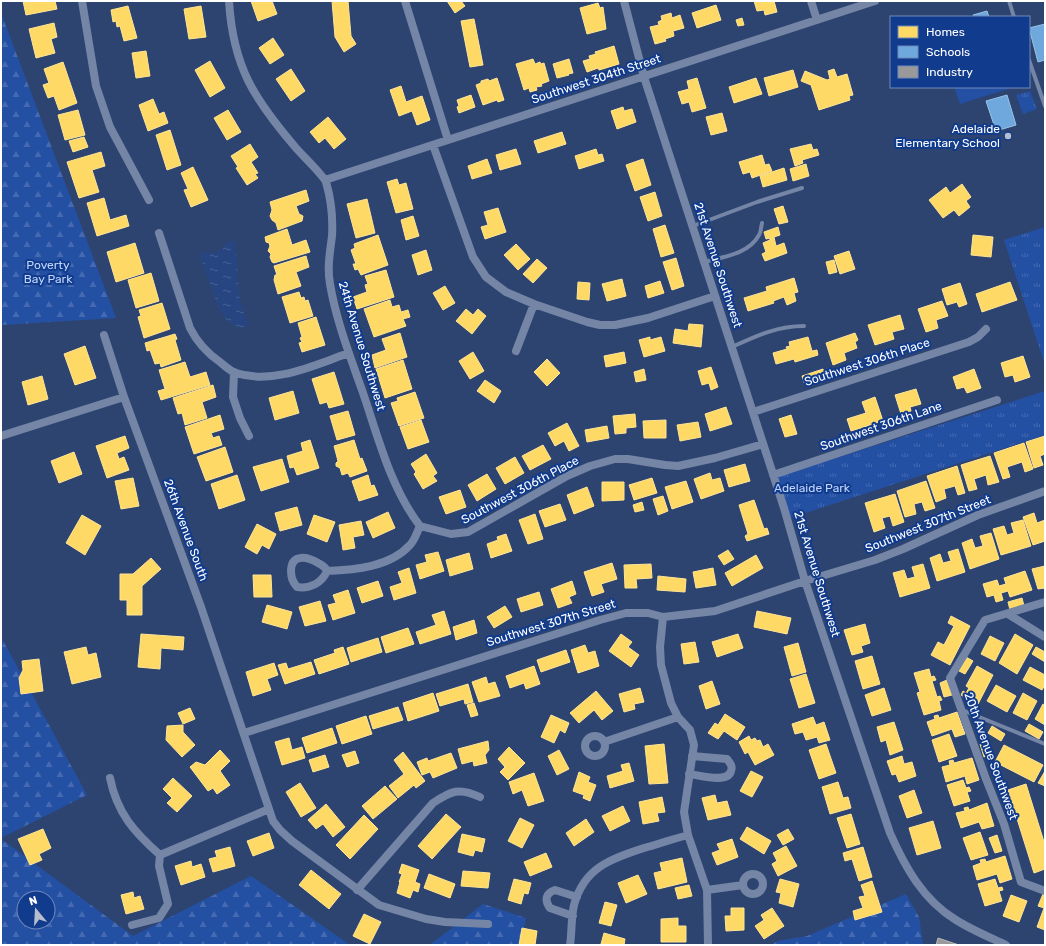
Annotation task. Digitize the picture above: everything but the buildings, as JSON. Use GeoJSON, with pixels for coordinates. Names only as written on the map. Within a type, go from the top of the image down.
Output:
{"type":"FeatureCollection","features":[{"type":"Feature","properties":{"kind":"street"},"geometry":{"type":"LineString","coordinates":[[82,1],[96,86],[110,127],[149,200]]}},
{"type":"Feature","properties":{"kind":"street"},"geometry":{"type":"LineString","coordinates":[[229,1],[231,29],[237,54],[246,78],[256,96],[284,134],[325,180]]}},
{"type":"Feature","properties":{"kind":"street"},"geometry":{"type":"LineString","coordinates":[[405,1],[448,140]]}},
{"type":"Feature","properties":{"kind":"street","name":"21st Avenue Southwest"},"geometry":{"type":"LineString","coordinates":[[624,1],[644,77],[753,412],[805,581],[882,814],[902,859],[920,888],[941,909],[961,923],[1006,945]]}},
{"type":"Feature","properties":{"kind":"street"},"geometry":{"type":"LineString","coordinates":[[811,1],[817,20]]}},
{"type":"Feature","properties":{"kind":"street","name":"Southwest 304th Street"},"geometry":{"type":"LineString","coordinates":[[325,180],[875,1]]}},
{"type":"Feature","properties":{"kind":"street"},"geometry":{"type":"LineString","coordinates":[[433,145],[469,247],[478,266],[490,281],[506,292],[534,304],[587,322],[615,325],[648,318],[715,296]]}},
{"type":"Feature","properties":{"kind":"street","name":"24th Avenue Southwest"},"geometry":{"type":"LineString","coordinates":[[325,180],[332,224],[328,267],[335,307],[349,353],[389,468],[403,500],[420,526]]}},
{"type":"Feature","properties":{"kind":"street"},"geometry":{"type":"LineString","coordinates":[[159,233],[190,328],[195,338],[216,360],[234,372],[263,377],[280,376],[349,353]]}},
{"type":"Feature","properties":{"kind":"street"},"geometry":{"type":"LineString","coordinates":[[516,351],[534,304]]}},
{"type":"Feature","properties":{"kind":"street","name":"Southwest 306th Place"},"geometry":{"type":"LineString","coordinates":[[753,412],[969,342],[978,337],[986,329]]}},
{"type":"Feature","properties":{"kind":"street","name":"26th Avenue South"},"geometry":{"type":"LineString","coordinates":[[104,335],[124,397],[201,607],[274,821],[280,830],[357,890],[379,905],[426,919],[445,922],[488,924]]}},
{"type":"Feature","properties":{"kind":"street"},"geometry":{"type":"LineString","coordinates":[[234,372],[233,397],[240,418],[249,436]]}},
{"type":"Feature","properties":{"kind":"street"},"geometry":{"type":"LineString","coordinates":[[1,436],[124,397]]}},
{"type":"Feature","properties":{"kind":"street","name":"Southwest 306th Lane"},"geometry":{"type":"LineString","coordinates":[[773,475],[997,400]]}},
{"type":"Feature","properties":{"kind":"street","name":"Southwest 306th Place"},"geometry":{"type":"LineString","coordinates":[[420,526],[451,534],[468,532],[567,476],[590,466],[615,459],[628,459],[678,466],[715,458],[763,444]]}},
{"type":"Feature","properties":{"kind":"street","name":"Southwest 307th Street"},"geometry":{"type":"LineString","coordinates":[[244,733],[626,613],[648,613],[663,617],[715,611],[874,560],[960,523],[1045,491]]}},
{"type":"Feature","properties":{"kind":"street"},"geometry":{"type":"LineString","coordinates":[[327,571],[360,568],[388,560],[411,544],[420,526]]}},
{"type":"Feature","properties":{"kind":"street"},"geometry":{"type":"LineString","coordinates":[[305,557],[310,559],[325,567],[327,571],[325,576],[316,584],[297,587],[292,580],[292,565],[295,560],[299,558],[305,557]]}},
{"type":"Feature","properties":{"kind":"street"},"geometry":{"type":"LineString","coordinates":[[1008,614],[1045,602]]}},
{"type":"Feature","properties":{"kind":"street"},"geometry":{"type":"LineString","coordinates":[[1008,614],[1045,637]]}},
{"type":"Feature","properties":{"kind":"street","name":"20th Avenue Southwest"},"geometry":{"type":"LineString","coordinates":[[1008,614],[985,620],[950,678],[986,779],[1004,824],[1021,882],[1045,891]]}},
{"type":"Feature","properties":{"kind":"street"},"geometry":{"type":"LineString","coordinates":[[663,617],[660,647],[661,665],[671,703],[678,717],[690,730],[694,745],[684,812],[688,835],[707,890],[708,945]]}},
{"type":"Feature","properties":{"kind":"street"},"geometry":{"type":"LineString","coordinates":[[604,742],[678,717]]}},
{"type":"Feature","properties":{"kind":"street"},"geometry":{"type":"LineString","coordinates":[[689,774],[721,779],[729,775],[731,772],[731,764],[727,759],[692,756]]}},
{"type":"Feature","properties":{"kind":"street"},"geometry":{"type":"LineString","coordinates":[[110,778],[113,795],[127,821],[140,838],[160,855]]}},
{"type":"Feature","properties":{"kind":"street"},"geometry":{"type":"LineString","coordinates":[[357,890],[433,803],[454,792],[465,791],[480,797]]}},
{"type":"Feature","properties":{"kind":"street"},"geometry":{"type":"LineString","coordinates":[[160,855],[269,809]]}},
{"type":"Feature","properties":{"kind":"street"},"geometry":{"type":"LineString","coordinates":[[570,945],[574,906],[581,887],[592,874],[606,862],[618,856],[688,835]]}},
{"type":"Feature","properties":{"kind":"street"},"geometry":{"type":"LineString","coordinates":[[132,925],[159,918],[168,904],[159,866],[160,855]]}},
{"type":"Feature","properties":{"kind":"street"},"geometry":{"type":"LineString","coordinates":[[707,890],[743,885]]}},
{"type":"Feature","properties":{"kind":"street"},"geometry":{"type":"LineString","coordinates":[[573,916],[550,908],[546,901],[548,893],[555,890],[577,897]]}},
{"type":"Feature","properties":{"kind":"lane"},"geometry":{"type":"LineString","coordinates":[[1009,1],[1014,16]]}},
{"type":"Feature","properties":{"kind":"lane"},"geometry":{"type":"LineString","coordinates":[[1030,63],[1045,106]]}},
{"type":"Feature","properties":{"kind":"lane"},"geometry":{"type":"LineString","coordinates":[[692,226],[757,202],[802,188]]}},
{"type":"Feature","properties":{"kind":"lane"},"geometry":{"type":"LineString","coordinates":[[704,262],[745,250],[759,236],[762,223]]}},
{"type":"Feature","properties":{"kind":"lane"},"geometry":{"type":"LineString","coordinates":[[732,347],[768,331],[792,326],[804,326]]}},
{"type":"Feature","properties":{"kind":"lane"},"geometry":{"type":"LineString","coordinates":[[962,710],[1045,744]]}},
{"type":"Feature","properties":{"kind":"green space","name":"Poverty Bay Park"},"geometry":{"type":"Polygon","coordinates":[[[1,13],[116,318],[1,325],[1,13]]]}},
{"type":"Feature","properties":{"kind":"green space"},"geometry":{"type":"Polygon","coordinates":[[[954,88],[1011,88],[960,104],[954,88]]]}},
{"type":"Feature","properties":{"kind":"green space"},"geometry":{"type":"Polygon","coordinates":[[[1030,91],[1037,109],[1023,114],[1016,95],[1030,91]]]}},
{"type":"Feature","properties":{"kind":"green space"},"geometry":{"type":"Polygon","coordinates":[[[1045,227],[1045,365],[1004,240],[1045,227]]]}},
{"type":"Feature","properties":{"kind":"green space","name":"Adelaide Park"},"geometry":{"type":"Polygon","coordinates":[[[1045,391],[1045,435],[787,519],[774,478],[1045,391]]]}},
{"type":"Feature","properties":{"kind":"green space"},"geometry":{"type":"Polygon","coordinates":[[[1,637],[87,795],[1,838],[1,637]]]}},
{"type":"Feature","properties":{"kind":"green space"},"geometry":{"type":"Polygon","coordinates":[[[1,839],[133,936],[251,876],[350,945],[1,945],[1,839]]]}},
{"type":"Feature","properties":{"kind":"green space"},"geometry":{"type":"Polygon","coordinates":[[[906,894],[919,917],[923,945],[771,945],[778,941],[807,936],[906,894]]]}},
{"type":"Feature","properties":{"kind":"green space"},"geometry":{"type":"Polygon","coordinates":[[[483,904],[526,918],[521,945],[417,945],[431,944],[483,904]]]}},
{"type":"Feature","properties":{"kind":"water"},"geometry":{"type":"Polygon","coordinates":[[[230,241],[235,242],[236,245],[239,296],[248,324],[246,327],[238,327],[232,324],[222,314],[200,257],[200,253],[202,252],[217,252],[230,241]]]}},
{"type":"Feature","properties":{"kind":"place","name":"Adelaide Elementary School"},"geometry":{"type":"Point","coordinates":[1008,136]}}]}
